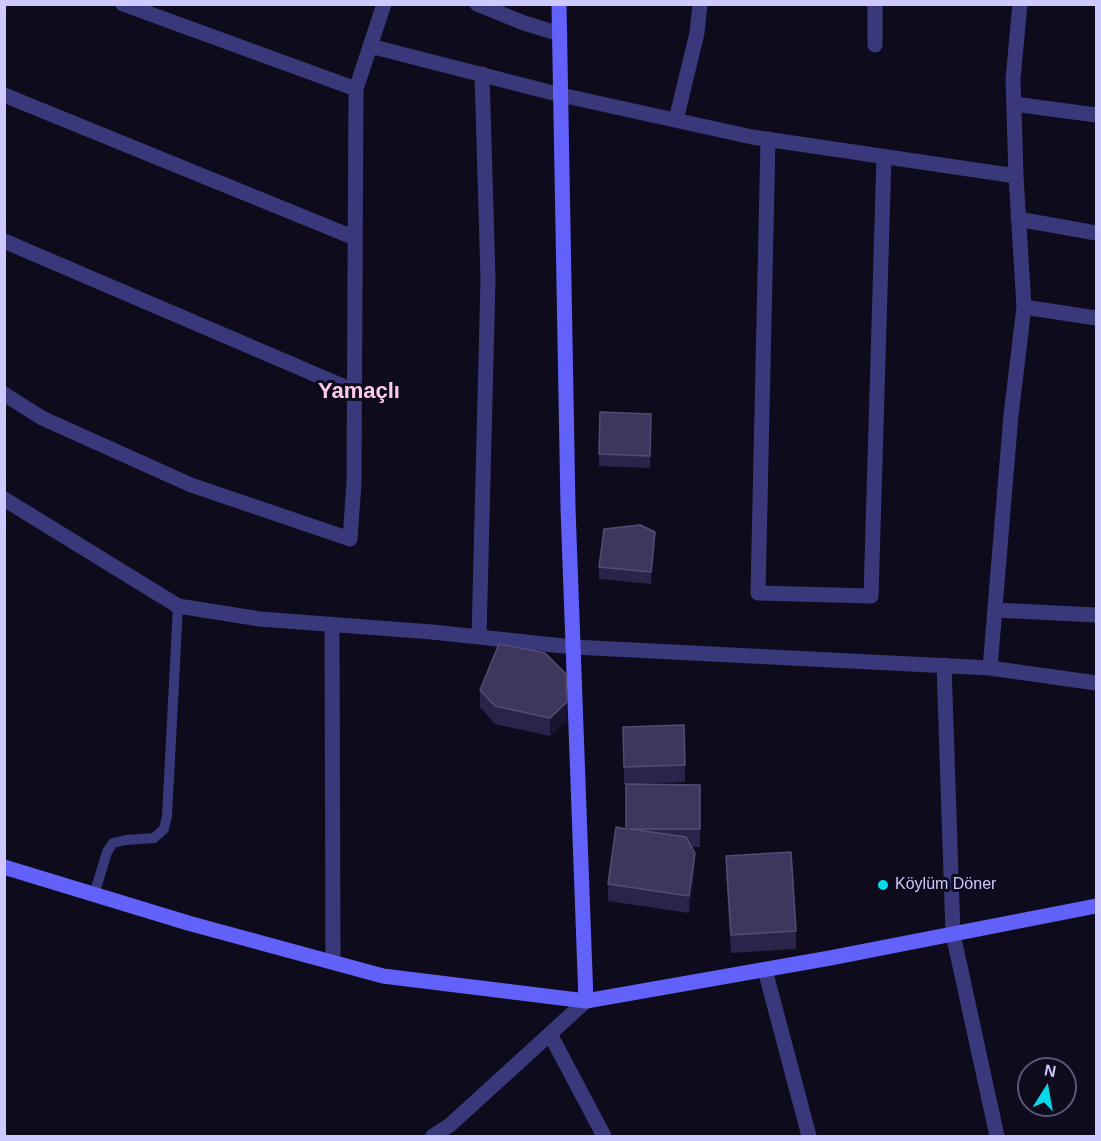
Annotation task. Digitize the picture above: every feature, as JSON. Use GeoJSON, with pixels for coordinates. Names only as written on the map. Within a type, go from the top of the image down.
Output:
{"type":"FeatureCollection","features":[{"type":"Feature","properties":{"kind":"main road"},"geometry":{"type":"LineString","coordinates":[[559,4],[568,508],[586,1001]]}},
{"type":"Feature","properties":{"kind":"main road"},"geometry":{"type":"LineString","coordinates":[[4,867],[188,923],[383,976],[586,1001],[765,970],[1096,906]]}},
{"type":"Feature","properties":{"kind":"street"},"geometry":{"type":"LineString","coordinates":[[123,4],[356,89]]}},
{"type":"Feature","properties":{"kind":"street"},"geometry":{"type":"LineString","coordinates":[[4,393],[42,418],[191,485],[350,539],[354,483],[356,89],[384,4]]}},
{"type":"Feature","properties":{"kind":"street"},"geometry":{"type":"LineString","coordinates":[[477,4],[524,23],[560,34]]}},
{"type":"Feature","properties":{"kind":"street"},"geometry":{"type":"LineString","coordinates":[[676,120],[697,33],[700,4]]}},
{"type":"Feature","properties":{"kind":"street"},"geometry":{"type":"LineString","coordinates":[[875,4],[875,45]]}},
{"type":"Feature","properties":{"kind":"street"},"geometry":{"type":"LineString","coordinates":[[990,668],[1011,415],[1024,307],[1013,79],[1020,4]]}},
{"type":"Feature","properties":{"kind":"street"},"geometry":{"type":"LineString","coordinates":[[370,46],[561,95],[752,137],[1016,176]]}},
{"type":"Feature","properties":{"kind":"street"},"geometry":{"type":"LineString","coordinates":[[479,637],[488,279],[482,74]]}},
{"type":"Feature","properties":{"kind":"street"},"geometry":{"type":"LineString","coordinates":[[4,95],[355,238]]}},
{"type":"Feature","properties":{"kind":"street"},"geometry":{"type":"LineString","coordinates":[[1014,104],[1096,115]]}},
{"type":"Feature","properties":{"kind":"street"},"geometry":{"type":"LineString","coordinates":[[768,139],[758,593],[870,596],[884,156]]}},
{"type":"Feature","properties":{"kind":"street"},"geometry":{"type":"LineString","coordinates":[[1018,219],[1096,233]]}},
{"type":"Feature","properties":{"kind":"street"},"geometry":{"type":"LineString","coordinates":[[4,241],[354,391]]}},
{"type":"Feature","properties":{"kind":"street"},"geometry":{"type":"LineString","coordinates":[[1024,307],[1096,318]]}},
{"type":"Feature","properties":{"kind":"street"},"geometry":{"type":"LineString","coordinates":[[4,499],[178,606],[260,619],[573,647],[990,668],[1096,682]]}},
{"type":"Feature","properties":{"kind":"street"},"geometry":{"type":"LineString","coordinates":[[995,610],[1096,615]]}},
{"type":"Feature","properties":{"kind":"street"},"geometry":{"type":"LineString","coordinates":[[332,625],[333,963]]}},
{"type":"Feature","properties":{"kind":"street"},"geometry":{"type":"LineString","coordinates":[[944,665],[953,934],[997,1137]]}},
{"type":"Feature","properties":{"kind":"street"},"geometry":{"type":"LineString","coordinates":[[765,970],[808,1137]]}},
{"type":"Feature","properties":{"kind":"street"},"geometry":{"type":"LineString","coordinates":[[433,1137],[452,1131],[586,1001]]}},
{"type":"Feature","properties":{"kind":"street"},"geometry":{"type":"LineString","coordinates":[[550,1034],[604,1137]]}},
{"type":"Feature","properties":{"kind":"lane"},"geometry":{"type":"LineString","coordinates":[[94,895],[107,852],[114,843],[154,838],[164,829],[167,816],[178,606]]}},
{"type":"Feature","properties":{"kind":"building"},"geometry":{"type":"Polygon","coordinates":[[[600,412],[651,414],[650,456],[599,454],[600,412]]]}},
{"type":"Feature","properties":{"kind":"building"},"geometry":{"type":"Polygon","coordinates":[[[640,525],[655,532],[651,572],[599,567],[604,529],[640,525]]]}},
{"type":"Feature","properties":{"kind":"building"},"geometry":{"type":"Polygon","coordinates":[[[499,644],[545,653],[566,674],[567,702],[550,718],[495,706],[480,690],[499,644]]]}},
{"type":"Feature","properties":{"kind":"building"},"geometry":{"type":"Polygon","coordinates":[[[684,725],[685,765],[624,767],[623,727],[684,725]]]}},
{"type":"Feature","properties":{"kind":"building"},"geometry":{"type":"Polygon","coordinates":[[[626,784],[700,785],[700,829],[630,829],[686,837],[695,853],[689,896],[608,884],[616,827],[626,829],[626,784]]]}},
{"type":"Feature","properties":{"kind":"building"},"geometry":{"type":"Polygon","coordinates":[[[791,852],[796,931],[731,935],[726,856],[791,852]]]}},
{"type":"Feature","properties":{"kind":"place","name":"Köylüm Döner"},"geometry":{"type":"Point","coordinates":[883,885]}},
{"type":"Feature","properties":{"kind":"district","name":"Yamaçlı"},"geometry":{"type":"Point","coordinates":[359,392]}}]}
